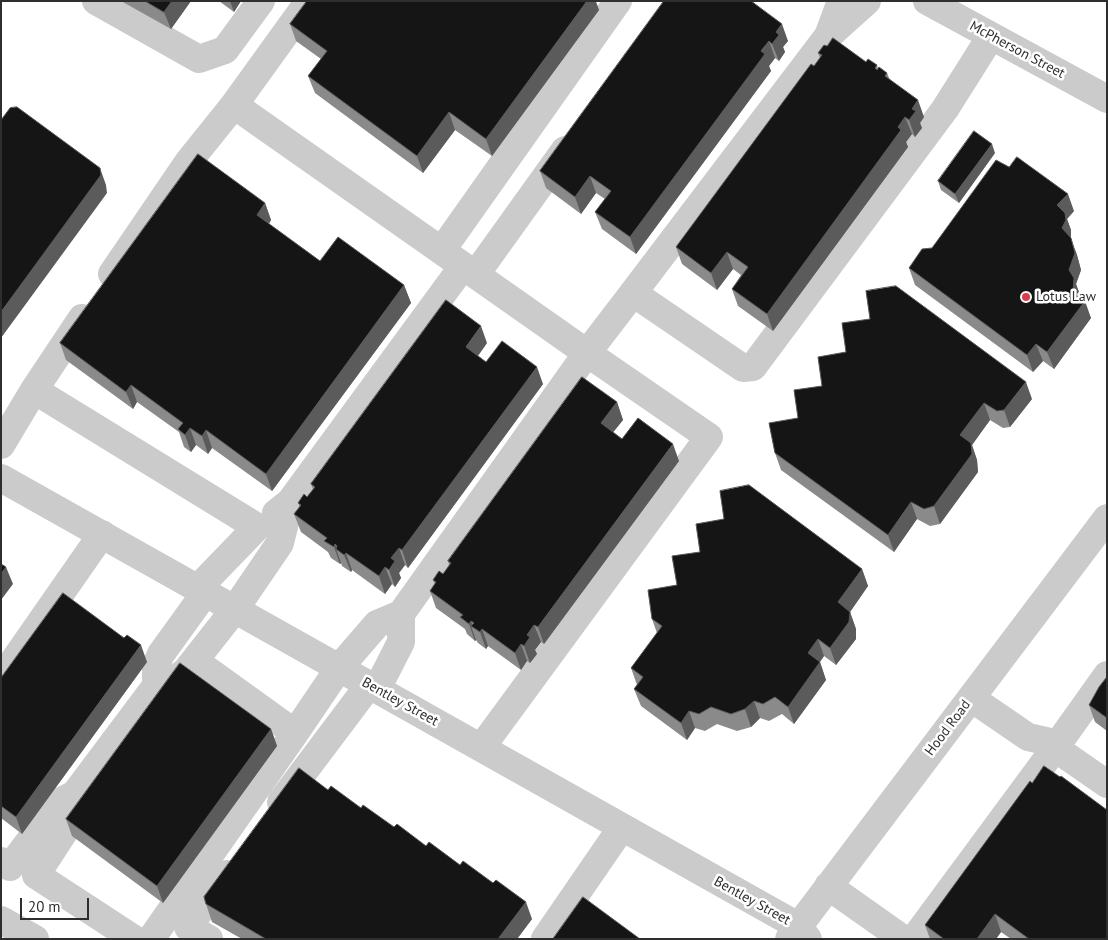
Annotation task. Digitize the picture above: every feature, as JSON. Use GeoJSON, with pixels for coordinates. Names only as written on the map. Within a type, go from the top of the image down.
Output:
{"type":"FeatureCollection","features":[{"type":"Feature","properties":{"kind":"street"},"geometry":{"type":"LineString","coordinates":[[96,1],[199,59],[225,50],[261,1]]}},
{"type":"Feature","properties":{"kind":"street"},"geometry":{"type":"LineString","coordinates":[[1,445],[34,390],[189,161],[234,105],[309,1]]}},
{"type":"Feature","properties":{"kind":"street"},"geometry":{"type":"LineString","coordinates":[[156,686],[156,665],[161,654],[202,591],[257,527],[290,502],[460,264],[618,1]]}},
{"type":"Feature","properties":{"kind":"street"},"geometry":{"type":"LineString","coordinates":[[828,36],[841,1]]}},
{"type":"Feature","properties":{"kind":"street"},"geometry":{"type":"LineString","coordinates":[[151,939],[339,668],[377,624],[401,614],[587,353],[633,292],[828,36],[867,1]]}},
{"type":"Feature","properties":{"kind":"street","name":"McPherson Street"},"geometry":{"type":"LineString","coordinates":[[927,1],[1107,99]]}},
{"type":"Feature","properties":{"kind":"street"},"geometry":{"type":"LineString","coordinates":[[633,292],[743,368],[753,367],[945,109],[992,36]]}},
{"type":"Feature","properties":{"kind":"street"},"geometry":{"type":"LineString","coordinates":[[234,105],[709,437],[481,748]]}},
{"type":"Feature","properties":{"kind":"street"},"geometry":{"type":"LineString","coordinates":[[460,264],[580,130]]}},
{"type":"Feature","properties":{"kind":"street"},"geometry":{"type":"LineString","coordinates":[[34,390],[257,527]]}},
{"type":"Feature","properties":{"kind":"street","name":"Bentley Street"},"geometry":{"type":"LineString","coordinates":[[1,478],[622,827],[798,935]]}},
{"type":"Feature","properties":{"kind":"street"},"geometry":{"type":"LineString","coordinates":[[1,861],[10,867],[59,802],[75,794],[156,686],[175,680],[195,661],[235,609],[280,542],[290,502]]}},
{"type":"Feature","properties":{"kind":"street","name":"Hood Road"},"geometry":{"type":"LineString","coordinates":[[798,935],[828,886],[1107,518]]}},
{"type":"Feature","properties":{"kind":"street"},"geometry":{"type":"LineString","coordinates":[[1,679],[102,534]]}},
{"type":"Feature","properties":{"kind":"street"},"geometry":{"type":"LineString","coordinates":[[266,823],[373,687],[401,642],[401,614]]}},
{"type":"Feature","properties":{"kind":"street"},"geometry":{"type":"LineString","coordinates":[[195,661],[295,733]]}},
{"type":"Feature","properties":{"kind":"street"},"geometry":{"type":"LineString","coordinates":[[914,939],[1050,745],[1107,675]]}},
{"type":"Feature","properties":{"kind":"street"},"geometry":{"type":"LineString","coordinates":[[977,690],[1038,724],[1050,745],[1107,784]]}},
{"type":"Feature","properties":{"kind":"street"},"geometry":{"type":"LineString","coordinates":[[75,794],[77,812],[36,875],[134,939]]}},
{"type":"Feature","properties":{"kind":"street"},"geometry":{"type":"LineString","coordinates":[[544,939],[622,827]]}},
{"type":"Feature","properties":{"kind":"street"},"geometry":{"type":"LineString","coordinates":[[209,939],[188,926],[242,855]]}},
{"type":"Feature","properties":{"kind":"street"},"geometry":{"type":"LineString","coordinates":[[828,886],[903,939]]}},
{"type":"Feature","properties":{"kind":"street"},"geometry":{"type":"LineString","coordinates":[[1,920],[31,938]]}},
{"type":"Feature","properties":{"kind":"building"},"geometry":{"type":"Polygon","coordinates":[[[145,1],[172,1],[164,12],[145,1]]]}},
{"type":"Feature","properties":{"kind":"building"},"geometry":{"type":"Polygon","coordinates":[[[307,1],[587,1],[486,139],[449,112],[417,156],[308,76],[327,51],[290,24],[307,1]]]}},
{"type":"Feature","properties":{"kind":"building"},"geometry":{"type":"Polygon","coordinates":[[[664,1],[751,1],[782,24],[776,32],[779,35],[772,44],[769,41],[761,51],[765,54],[630,237],[595,212],[611,191],[590,176],[575,197],[540,171],[664,1]]]}},
{"type":"Feature","properties":{"kind":"building"},"geometry":{"type":"Polygon","coordinates":[[[833,38],[866,62],[868,59],[877,65],[875,68],[877,70],[879,67],[887,73],[885,76],[918,100],[912,109],[916,111],[909,120],[905,117],[898,127],[901,130],[767,314],[732,289],[748,267],[727,252],[711,273],[676,247],[811,64],[814,66],[822,55],[818,53],[824,45],[827,46],[833,38]]]}},
{"type":"Feature","properties":{"kind":"building"},"geometry":{"type":"Polygon","coordinates":[[[17,107],[100,168],[101,175],[1,312],[1,120],[10,108],[17,107]]]}},
{"type":"Feature","properties":{"kind":"building"},"geometry":{"type":"Polygon","coordinates":[[[974,131],[992,144],[955,194],[938,181],[974,131]]]}},
{"type":"Feature","properties":{"kind":"building"},"geometry":{"type":"Polygon","coordinates":[[[198,154],[265,203],[257,215],[320,261],[338,237],[404,285],[266,474],[206,430],[202,436],[190,428],[185,435],[178,429],[183,423],[131,385],[126,392],[60,343],[198,154]]]}},
{"type":"Feature","properties":{"kind":"building"},"geometry":{"type":"Polygon","coordinates":[[[1017,157],[1068,194],[1057,205],[1065,213],[1066,220],[1062,228],[1071,238],[1075,253],[1069,270],[1074,278],[1073,292],[1085,301],[1047,352],[1036,344],[1027,355],[909,268],[922,249],[932,248],[996,160],[1009,167],[1017,157]]]}},
{"type":"Feature","properties":{"kind":"building"},"geometry":{"type":"Polygon","coordinates":[[[896,286],[1026,382],[1004,410],[997,411],[984,403],[960,435],[971,443],[972,454],[934,506],[924,509],[911,502],[888,535],[775,453],[769,423],[798,418],[794,390],[822,386],[818,357],[846,352],[842,323],[870,319],[866,291],[896,286]]]}},
{"type":"Feature","properties":{"kind":"building"},"geometry":{"type":"Polygon","coordinates":[[[446,300],[481,326],[466,347],[486,362],[502,341],[537,367],[402,550],[399,548],[391,558],[395,561],[389,570],[385,567],[379,576],[346,553],[344,555],[336,549],[337,546],[335,544],[334,547],[324,541],[327,538],[294,514],[301,505],[298,503],[304,494],[307,497],[315,487],[311,484],[446,300]]]}},
{"type":"Feature","properties":{"kind":"building"},"geometry":{"type":"Polygon","coordinates":[[[582,377],[617,402],[601,423],[622,439],[638,418],[673,444],[538,627],[534,625],[527,635],[530,637],[524,646],[521,644],[515,653],[482,629],[480,632],[471,626],[474,623],[471,621],[469,624],[460,617],[463,615],[430,591],[436,582],[433,580],[439,571],[443,574],[451,563],[448,561],[582,377]]]}},
{"type":"Feature","properties":{"kind":"building"},"geometry":{"type":"Polygon","coordinates":[[[749,485],[862,569],[838,602],[850,612],[849,622],[830,648],[818,639],[808,653],[820,662],[788,707],[775,697],[763,704],[754,701],[745,709],[731,714],[711,707],[699,714],[689,711],[681,723],[634,689],[643,677],[631,668],[662,626],[652,619],[648,590],[677,585],[672,556],[700,552],[696,524],[724,519],[720,491],[749,485]]]}},
{"type":"Feature","properties":{"kind":"building"},"geometry":{"type":"Polygon","coordinates":[[[1,564],[6,567],[1,574],[1,564]]]}},
{"type":"Feature","properties":{"kind":"building"},"geometry":{"type":"Polygon","coordinates":[[[63,593],[124,638],[127,635],[141,645],[16,817],[1,806],[1,678],[63,593]]]}},
{"type":"Feature","properties":{"kind":"building"},"geometry":{"type":"Polygon","coordinates":[[[180,663],[271,729],[157,886],[66,819],[180,663]]]}},
{"type":"Feature","properties":{"kind":"building"},"geometry":{"type":"Polygon","coordinates":[[[1107,677],[1107,718],[1089,705],[1107,677]]]}},
{"type":"Feature","properties":{"kind":"building"},"geometry":{"type":"Polygon","coordinates":[[[1044,766],[1061,776],[1107,810],[1107,939],[1029,939],[995,914],[977,939],[944,939],[925,925],[1030,781],[1032,783],[1044,766]]]}},
{"type":"Feature","properties":{"kind":"building"},"geometry":{"type":"Polygon","coordinates":[[[299,768],[328,790],[331,786],[361,808],[363,805],[394,827],[397,824],[426,846],[429,842],[460,865],[463,861],[493,883],[496,880],[526,902],[498,939],[266,939],[206,904],[204,897],[299,768]]]}},
{"type":"Feature","properties":{"kind":"building"},"geometry":{"type":"Polygon","coordinates":[[[583,897],[640,939],[553,939],[583,897]]]}},
{"type":"Feature","properties":{"kind":"place","name":"Lotus Law"},"geometry":{"type":"Point","coordinates":[1026,297]}}]}
